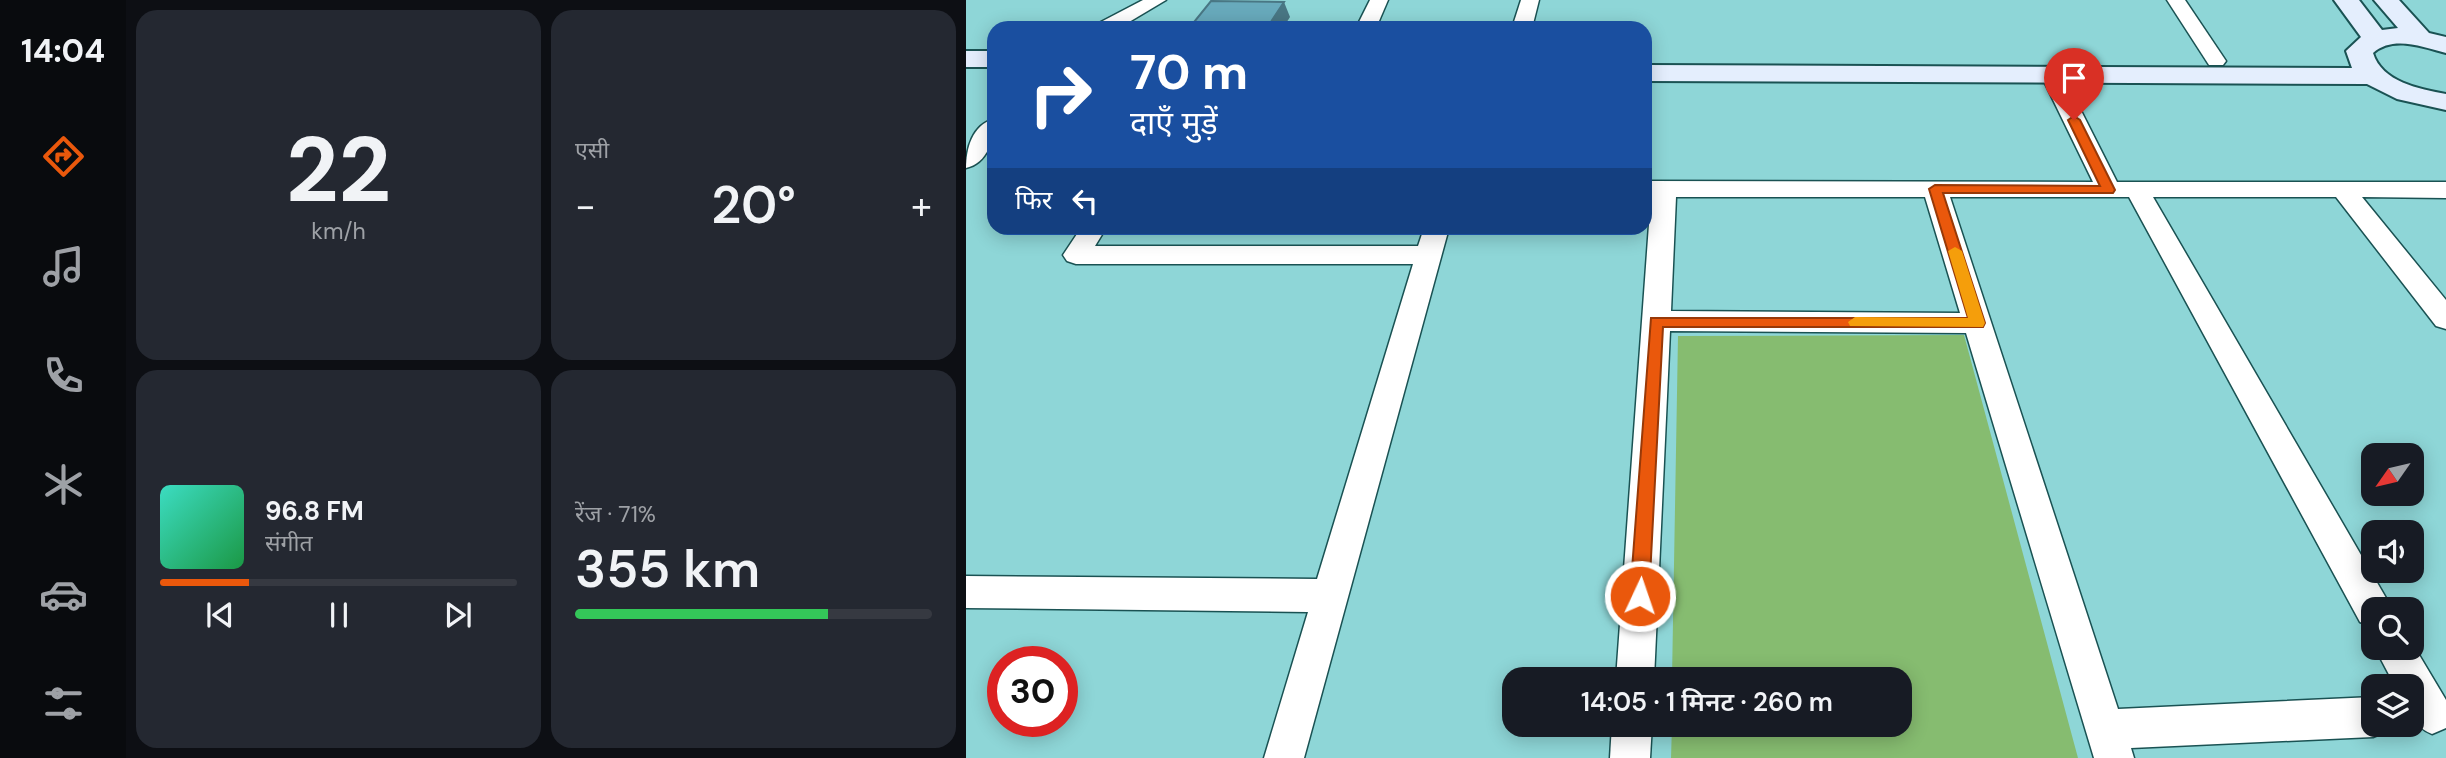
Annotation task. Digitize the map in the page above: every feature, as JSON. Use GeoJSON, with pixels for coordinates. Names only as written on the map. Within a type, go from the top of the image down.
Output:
{"type":"FeatureCollection","features":[{"type":"Feature","properties":{"kind":"street"},"geometry":{"type":"LineString","coordinates":[[1117,21],[1157,0]]}},
{"type":"Feature","properties":{"kind":"street"},"geometry":{"type":"LineString","coordinates":[[1369,21],[1379,0]]}},
{"type":"Feature","properties":{"kind":"street"},"geometry":{"type":"LineString","coordinates":[[1524,21],[1530,0]]}},
{"type":"Feature","properties":{"kind":"street"},"geometry":{"type":"LineString","coordinates":[[2176,0],[2216,61]]}},
{"type":"Feature","properties":{"kind":"street"},"geometry":{"type":"LineString","coordinates":[[2346,0],[2370,58],[2408,93],[2446,102]]}},
{"type":"Feature","properties":{"kind":"street"},"geometry":{"type":"LineString","coordinates":[[2386,0],[2433,42]]}},
{"type":"Feature","properties":{"kind":"street"},"geometry":{"type":"LineString","coordinates":[[1652,73],[2051,73],[2370,58],[2388,37],[2433,42]]}},
{"type":"Feature","properties":{"kind":"street"},"geometry":{"type":"LineString","coordinates":[[1652,60],[2216,61],[2370,58]]}},
{"type":"Feature","properties":{"kind":"street"},"geometry":{"type":"LineString","coordinates":[[966,59],[987,59]]}},
{"type":"Feature","properties":{"kind":"street"},"geometry":{"type":"LineString","coordinates":[[2051,73],[2365,597]]}},
{"type":"Feature","properties":{"kind":"street"},"geometry":{"type":"LineString","coordinates":[[966,75],[987,75]]}},
{"type":"Feature","properties":{"kind":"street"},"geometry":{"type":"LineString","coordinates":[[966,161],[987,135]]}},
{"type":"Feature","properties":{"kind":"street"},"geometry":{"type":"LineString","coordinates":[[1636,667],[1656,321],[1655,189],[2446,190]]}},
{"type":"Feature","properties":{"kind":"street"},"geometry":{"type":"LineString","coordinates":[[1935,189],[2109,744],[2361,718]]}},
{"type":"Feature","properties":{"kind":"street"},"geometry":{"type":"LineString","coordinates":[[2343,190],[2446,318]]}},
{"type":"Feature","properties":{"kind":"street"},"geometry":{"type":"LineString","coordinates":[[1089,235],[1076,255],[1432,241],[1284,758]]}},
{"type":"Feature","properties":{"kind":"street"},"geometry":{"type":"LineString","coordinates":[[1656,321],[1978,323]]}},
{"type":"Feature","properties":{"kind":"street"},"geometry":{"type":"LineString","coordinates":[[966,592],[1330,596]]}},
{"type":"Feature","properties":{"kind":"street"},"geometry":{"type":"LineString","coordinates":[[2401,660],[2430,714]]}},
{"type":"Feature","properties":{"kind":"street"},"geometry":{"type":"LineString","coordinates":[[1630,758],[1631,737]]}},
{"type":"Feature","properties":{"kind":"green space"},"geometry":{"type":"Polygon","coordinates":[[[1964,335],[2078,758],[1671,758],[1672,737],[1912,737],[1912,667],[1672,667],[1678,336],[1964,335]]]}},
{"type":"Feature","properties":{"kind":"building"},"geometry":{"type":"Polygon","coordinates":[[[1211,1],[1284,2],[1272,21],[1195,21],[1211,1]]]}},
{"type":"Feature","properties":{"kind":"slow traffic"},"geometry":{"type":"LineString","coordinates":[[1855,322],[1978,323],[1955,251]]}},
{"type":"Feature","properties":{"kind":"route"},"geometry":{"type":"LineString","coordinates":[[1640,596],[1656,321],[1978,323],[1935,189],[2109,190],[2074,120]]}}]}
